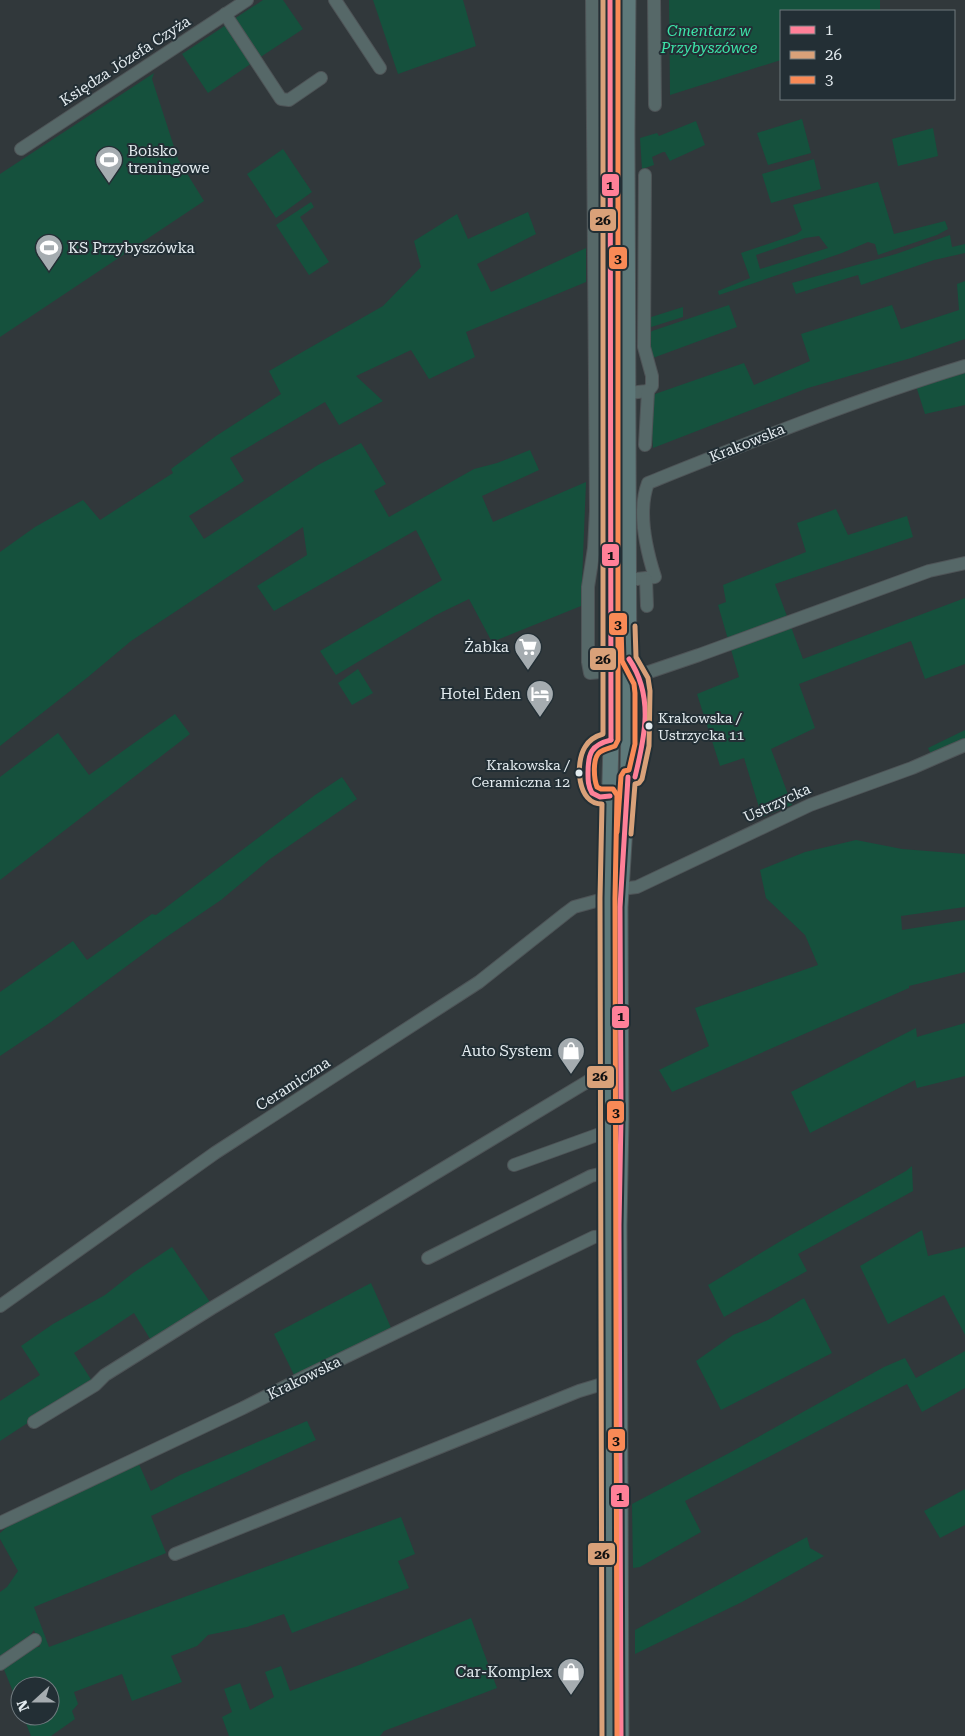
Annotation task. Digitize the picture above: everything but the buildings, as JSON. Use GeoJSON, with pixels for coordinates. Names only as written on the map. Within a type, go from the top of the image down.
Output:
{"type":"FeatureCollection","features":[{"type":"Feature","properties":{"kind":"main road"},"geometry":{"type":"LineString","coordinates":[[610,0],[610,671],[607,898],[610,1736]]}},
{"type":"Feature","properties":{"kind":"main road"},"geometry":{"type":"LineString","coordinates":[[621,1736],[619,1225],[621,889],[629,759],[628,0]]}},
{"type":"Feature","properties":{"kind":"street","name":"Księdza Józefa Czyża"},"geometry":{"type":"LineString","coordinates":[[22,148],[247,0]]}},
{"type":"Feature","properties":{"kind":"street"},"geometry":{"type":"LineString","coordinates":[[334,0],[380,68]]}},
{"type":"Feature","properties":{"kind":"street"},"geometry":{"type":"LineString","coordinates":[[592,0],[596,511],[594,548],[588,587],[588,662],[590,673],[610,671]]}},
{"type":"Feature","properties":{"kind":"street"},"geometry":{"type":"LineString","coordinates":[[654,0],[654,105]]}},
{"type":"Feature","properties":{"kind":"street"},"geometry":{"type":"LineString","coordinates":[[225,14],[281,98],[289,100],[321,78]]}},
{"type":"Feature","properties":{"kind":"street"},"geometry":{"type":"LineString","coordinates":[[645,445],[648,391],[652,386],[652,376],[644,347],[646,175]]}},
{"type":"Feature","properties":{"kind":"street","name":"Krakowska"},"geometry":{"type":"LineString","coordinates":[[646,580],[655,577],[644,535],[644,494],[648,483],[858,401],[965,366]]}},
{"type":"Feature","properties":{"kind":"street"},"geometry":{"type":"LineString","coordinates":[[628,394],[648,391]]}},
{"type":"Feature","properties":{"kind":"street"},"geometry":{"type":"LineString","coordinates":[[641,681],[649,672],[929,571],[965,563]]}},
{"type":"Feature","properties":{"kind":"street"},"geometry":{"type":"LineString","coordinates":[[628,580],[646,580],[647,606]]}},
{"type":"Feature","properties":{"kind":"street","name":"Ustrzycka"},"geometry":{"type":"LineString","coordinates":[[607,898],[621,889],[637,887],[673,871],[810,805],[912,768],[965,745]]}},
{"type":"Feature","properties":{"kind":"street","name":"Ceramiczna"},"geometry":{"type":"LineString","coordinates":[[0,1306],[215,1153],[479,982],[574,907],[607,898]]}},
{"type":"Feature","properties":{"kind":"street"},"geometry":{"type":"LineString","coordinates":[[34,1422],[95,1385],[105,1375],[212,1308],[600,1074],[608,1072]]}},
{"type":"Feature","properties":{"kind":"street"},"geometry":{"type":"LineString","coordinates":[[514,1165],[608,1131]]}},
{"type":"Feature","properties":{"kind":"street"},"geometry":{"type":"LineString","coordinates":[[428,1258],[591,1176],[608,1172]]}},
{"type":"Feature","properties":{"kind":"street","name":"Krakowska"},"geometry":{"type":"LineString","coordinates":[[0,1523],[244,1408],[304,1377],[594,1237],[608,1236]]}},
{"type":"Feature","properties":{"kind":"street"},"geometry":{"type":"LineString","coordinates":[[175,1554],[579,1391],[609,1382]]}},
{"type":"Feature","properties":{"kind":"street"},"geometry":{"type":"LineString","coordinates":[[0,1664],[35,1640]]}},
{"type":"Feature","properties":{"kind":"green space"},"geometry":{"type":"Polygon","coordinates":[[[263,0],[283,0],[303,29],[259,58],[234,19],[263,0]]]}},
{"type":"Feature","properties":{"kind":"green space"},"geometry":{"type":"Polygon","coordinates":[[[373,0],[463,0],[476,46],[398,74],[373,0]]]}},
{"type":"Feature","properties":{"kind":"green space","name":"Cmentarz w Przybyszówce"},"geometry":{"type":"Polygon","coordinates":[[[669,0],[880,0],[880,10],[780,10],[780,60],[670,95],[669,0]]]}},
{"type":"Feature","properties":{"kind":"green space"},"geometry":{"type":"Polygon","coordinates":[[[226,25],[252,63],[208,93],[182,54],[226,25]]]}},
{"type":"Feature","properties":{"kind":"green space","name":"KS Przybyszówka"},"geometry":{"type":"Polygon","coordinates":[[[154,73],[152,79],[178,159],[204,201],[0,337],[0,174],[154,73]]]}},
{"type":"Feature","properties":{"kind":"green space"},"geometry":{"type":"Polygon","coordinates":[[[802,119],[811,153],[768,165],[757,133],[802,119]]]}},
{"type":"Feature","properties":{"kind":"green space"},"geometry":{"type":"Polygon","coordinates":[[[696,121],[705,145],[670,161],[665,152],[663,152],[652,157],[654,165],[642,169],[640,138],[657,133],[659,136],[696,121]]]}},
{"type":"Feature","properties":{"kind":"green space"},"geometry":{"type":"Polygon","coordinates":[[[933,128],[938,156],[898,166],[892,139],[933,128]]]}},
{"type":"Feature","properties":{"kind":"green space"},"geometry":{"type":"Polygon","coordinates":[[[283,149],[312,192],[276,218],[247,174],[283,149]]]}},
{"type":"Feature","properties":{"kind":"green space"},"geometry":{"type":"Polygon","coordinates":[[[814,159],[821,189],[771,203],[762,174],[814,159]]]}},
{"type":"Feature","properties":{"kind":"green space"},"geometry":{"type":"Polygon","coordinates":[[[878,182],[894,234],[945,221],[948,229],[937,235],[878,255],[875,244],[868,242],[842,253],[719,295],[718,291],[750,278],[741,253],[797,234],[802,230],[793,205],[878,182]],[[819,236],[805,238],[756,255],[760,269],[828,248],[819,236]]]}},
{"type":"Feature","properties":{"kind":"green space"},"geometry":{"type":"Polygon","coordinates":[[[311,202],[314,207],[300,217],[329,262],[309,275],[276,225],[311,202]]]}},
{"type":"Feature","properties":{"kind":"green space"},"geometry":{"type":"Polygon","coordinates":[[[528,212],[536,234],[477,264],[491,292],[586,248],[586,282],[466,332],[475,357],[429,379],[411,350],[356,376],[383,401],[339,425],[325,402],[230,458],[244,481],[189,516],[204,539],[318,465],[361,443],[386,484],[374,491],[389,517],[474,469],[497,463],[530,450],[539,470],[482,496],[493,522],[586,482],[581,606],[492,642],[469,599],[436,615],[336,675],[320,651],[442,580],[416,530],[274,611],[257,586],[307,555],[303,527],[131,641],[0,746],[0,552],[35,527],[83,500],[100,520],[173,473],[171,469],[216,436],[281,394],[269,371],[383,306],[421,267],[414,241],[457,214],[468,239],[528,212]]]}},
{"type":"Feature","properties":{"kind":"green space"},"geometry":{"type":"Polygon","coordinates":[[[950,235],[952,247],[965,244],[965,253],[934,260],[861,285],[858,275],[796,294],[792,283],[896,254],[950,235]]]}},
{"type":"Feature","properties":{"kind":"green space"},"geometry":{"type":"Polygon","coordinates":[[[965,281],[965,339],[911,358],[808,388],[653,448],[651,420],[654,408],[652,399],[655,394],[744,363],[754,385],[810,361],[801,334],[892,305],[901,329],[959,310],[957,284],[965,281]]]}},
{"type":"Feature","properties":{"kind":"green space"},"geometry":{"type":"Polygon","coordinates":[[[729,305],[737,327],[650,359],[648,336],[652,331],[729,305]]]}},
{"type":"Feature","properties":{"kind":"green space"},"geometry":{"type":"Polygon","coordinates":[[[683,307],[683,317],[648,328],[648,318],[683,307]]]}},
{"type":"Feature","properties":{"kind":"green space"},"geometry":{"type":"Polygon","coordinates":[[[965,369],[965,405],[925,414],[916,386],[965,369]]]}},
{"type":"Feature","properties":{"kind":"green space"},"geometry":{"type":"Polygon","coordinates":[[[836,509],[848,535],[907,516],[913,537],[775,584],[803,659],[965,598],[965,664],[925,679],[911,641],[799,684],[815,728],[771,749],[792,805],[762,817],[744,758],[720,766],[697,694],[739,677],[718,605],[726,602],[723,585],[806,552],[797,523],[836,509]]]}},
{"type":"Feature","properties":{"kind":"green space"},"geometry":{"type":"Polygon","coordinates":[[[358,669],[373,693],[352,705],[338,683],[358,669]]]}},
{"type":"Feature","properties":{"kind":"green space"},"geometry":{"type":"Polygon","coordinates":[[[175,714],[190,734],[0,880],[0,777],[58,733],[89,775],[175,714]]]}},
{"type":"Feature","properties":{"kind":"green space"},"geometry":{"type":"Polygon","coordinates":[[[965,730],[965,739],[931,754],[928,748],[965,730]]]}},
{"type":"Feature","properties":{"kind":"green space"},"geometry":{"type":"Polygon","coordinates":[[[342,777],[357,799],[270,859],[221,900],[162,940],[51,1022],[0,1056],[0,992],[73,941],[87,960],[152,914],[156,915],[315,795],[342,777]]]}},
{"type":"Feature","properties":{"kind":"green space"},"geometry":{"type":"Polygon","coordinates":[[[856,840],[902,849],[965,854],[965,907],[901,916],[902,930],[965,920],[965,972],[909,986],[909,988],[672,1092],[659,1070],[709,1046],[695,1008],[818,965],[805,935],[766,898],[760,870],[805,852],[856,840]]]}},
{"type":"Feature","properties":{"kind":"green space"},"geometry":{"type":"Polygon","coordinates":[[[965,1023],[965,1076],[917,1088],[915,1080],[810,1133],[791,1092],[916,1028],[917,1037],[965,1023]]]}},
{"type":"Feature","properties":{"kind":"green space"},"geometry":{"type":"Polygon","coordinates":[[[912,1166],[913,1191],[798,1254],[807,1271],[724,1317],[708,1285],[789,1236],[912,1166]]]}},
{"type":"Feature","properties":{"kind":"green space"},"geometry":{"type":"Polygon","coordinates":[[[922,1230],[928,1256],[965,1247],[965,1335],[944,1295],[888,1324],[860,1266],[922,1230]]]}},
{"type":"Feature","properties":{"kind":"green space"},"geometry":{"type":"Polygon","coordinates":[[[172,1247],[212,1305],[152,1342],[134,1313],[74,1353],[92,1381],[0,1441],[0,1401],[40,1375],[21,1346],[53,1324],[105,1295],[133,1273],[172,1247]]]}},
{"type":"Feature","properties":{"kind":"green space"},"geometry":{"type":"Polygon","coordinates":[[[371,1283],[392,1330],[295,1377],[274,1334],[371,1283]]]}},
{"type":"Feature","properties":{"kind":"green space"},"geometry":{"type":"Polygon","coordinates":[[[804,1298],[832,1353],[721,1410],[696,1361],[733,1335],[768,1320],[804,1298]]]}},
{"type":"Feature","properties":{"kind":"green space"},"geometry":{"type":"Polygon","coordinates":[[[965,1351],[965,1388],[922,1412],[907,1384],[685,1501],[701,1532],[640,1567],[633,1568],[632,1504],[733,1451],[884,1367],[905,1358],[916,1378],[965,1351]]]}},
{"type":"Feature","properties":{"kind":"green space"},"geometry":{"type":"Polygon","coordinates":[[[307,1421],[316,1440],[151,1516],[166,1553],[34,1607],[49,1647],[401,1517],[415,1554],[398,1561],[409,1588],[292,1633],[284,1614],[247,1627],[208,1635],[197,1646],[171,1656],[182,1682],[132,1701],[122,1674],[74,1692],[78,1704],[72,1711],[75,1719],[51,1736],[31,1736],[27,1726],[60,1726],[60,1676],[10,1676],[10,1684],[3,1667],[32,1647],[40,1647],[34,1630],[28,1638],[0,1657],[0,1592],[7,1587],[18,1571],[0,1539],[0,1533],[7,1527],[138,1462],[151,1491],[180,1475],[307,1421]]]}},
{"type":"Feature","properties":{"kind":"green space"},"geometry":{"type":"Polygon","coordinates":[[[965,1489],[965,1525],[940,1538],[924,1511],[965,1489]]]}},
{"type":"Feature","properties":{"kind":"green space"},"geometry":{"type":"Polygon","coordinates":[[[807,1537],[810,1548],[824,1556],[742,1602],[635,1654],[635,1630],[807,1537]]]}},
{"type":"Feature","properties":{"kind":"green space"},"geometry":{"type":"Polygon","coordinates":[[[471,1618],[497,1688],[384,1731],[380,1736],[229,1736],[222,1717],[232,1712],[224,1689],[240,1683],[250,1710],[274,1697],[265,1672],[281,1666],[290,1691],[359,1665],[471,1618]]]}},
{"type":"Feature","properties":{"kind":"transit line","name":"26"},"geometry":{"type":"LineString","coordinates":[[602,1736],[600,898],[602,804],[594,802],[587,797],[580,782],[579,772],[585,747],[593,739],[603,734],[603,0]]}},
{"type":"Feature","properties":{"kind":"transit line","name":"1"},"geometry":{"type":"LineString","coordinates":[[610,0],[611,740]]}},
{"type":"Feature","properties":{"kind":"transit line","name":"3"},"geometry":{"type":"LineString","coordinates":[[617,1736],[615,898],[617,795],[613,789],[597,787],[594,769],[597,755],[603,750],[615,746],[618,740],[618,0]]}},
{"type":"Feature","properties":{"kind":"transit line","name":"3"},"geometry":{"type":"LineString","coordinates":[[617,832],[621,776],[624,771],[629,770],[635,744],[634,684],[622,661],[621,626]]}},
{"type":"Feature","properties":{"kind":"transit line","name":"26"},"geometry":{"type":"LineString","coordinates":[[631,834],[635,784],[639,783],[642,779],[649,746],[650,691],[648,678],[636,657],[635,626]]}},
{"type":"Feature","properties":{"kind":"transit line","name":"1"},"geometry":{"type":"LineString","coordinates":[[629,659],[637,673],[645,702],[644,731],[635,777]]}},
{"type":"Feature","properties":{"kind":"transit line","name":"1"},"geometry":{"type":"LineString","coordinates":[[610,796],[600,797],[592,793],[588,781],[588,773],[592,751],[599,744],[611,740]]}},
{"type":"Feature","properties":{"kind":"transit line","name":"1"},"geometry":{"type":"LineString","coordinates":[[621,1736],[620,907],[628,777]]}},
{"type":"Feature","properties":{"kind":"place","name":"Boisko treningowe"},"geometry":{"type":"Point","coordinates":[109,184]}},
{"type":"Feature","properties":{"kind":"place","name":"KS Przybyszówka"},"geometry":{"type":"Point","coordinates":[49,272]}},
{"type":"Feature","properties":{"kind":"place","name":"Żabka"},"geometry":{"type":"Point","coordinates":[528,671]}},
{"type":"Feature","properties":{"kind":"place","name":"Hotel Eden"},"geometry":{"type":"Point","coordinates":[540,718]}},
{"type":"Feature","properties":{"kind":"place","name":"Krakowska / Ustrzycka 11"},"geometry":{"type":"Point","coordinates":[649,726]}},
{"type":"Feature","properties":{"kind":"place","name":"Krakowska / Ceramiczna 12"},"geometry":{"type":"Point","coordinates":[579,773]}},
{"type":"Feature","properties":{"kind":"place","name":"Auto System"},"geometry":{"type":"Point","coordinates":[571,1075]}},
{"type":"Feature","properties":{"kind":"place","name":"Car-Komplex"},"geometry":{"type":"Point","coordinates":[571,1696]}}]}
